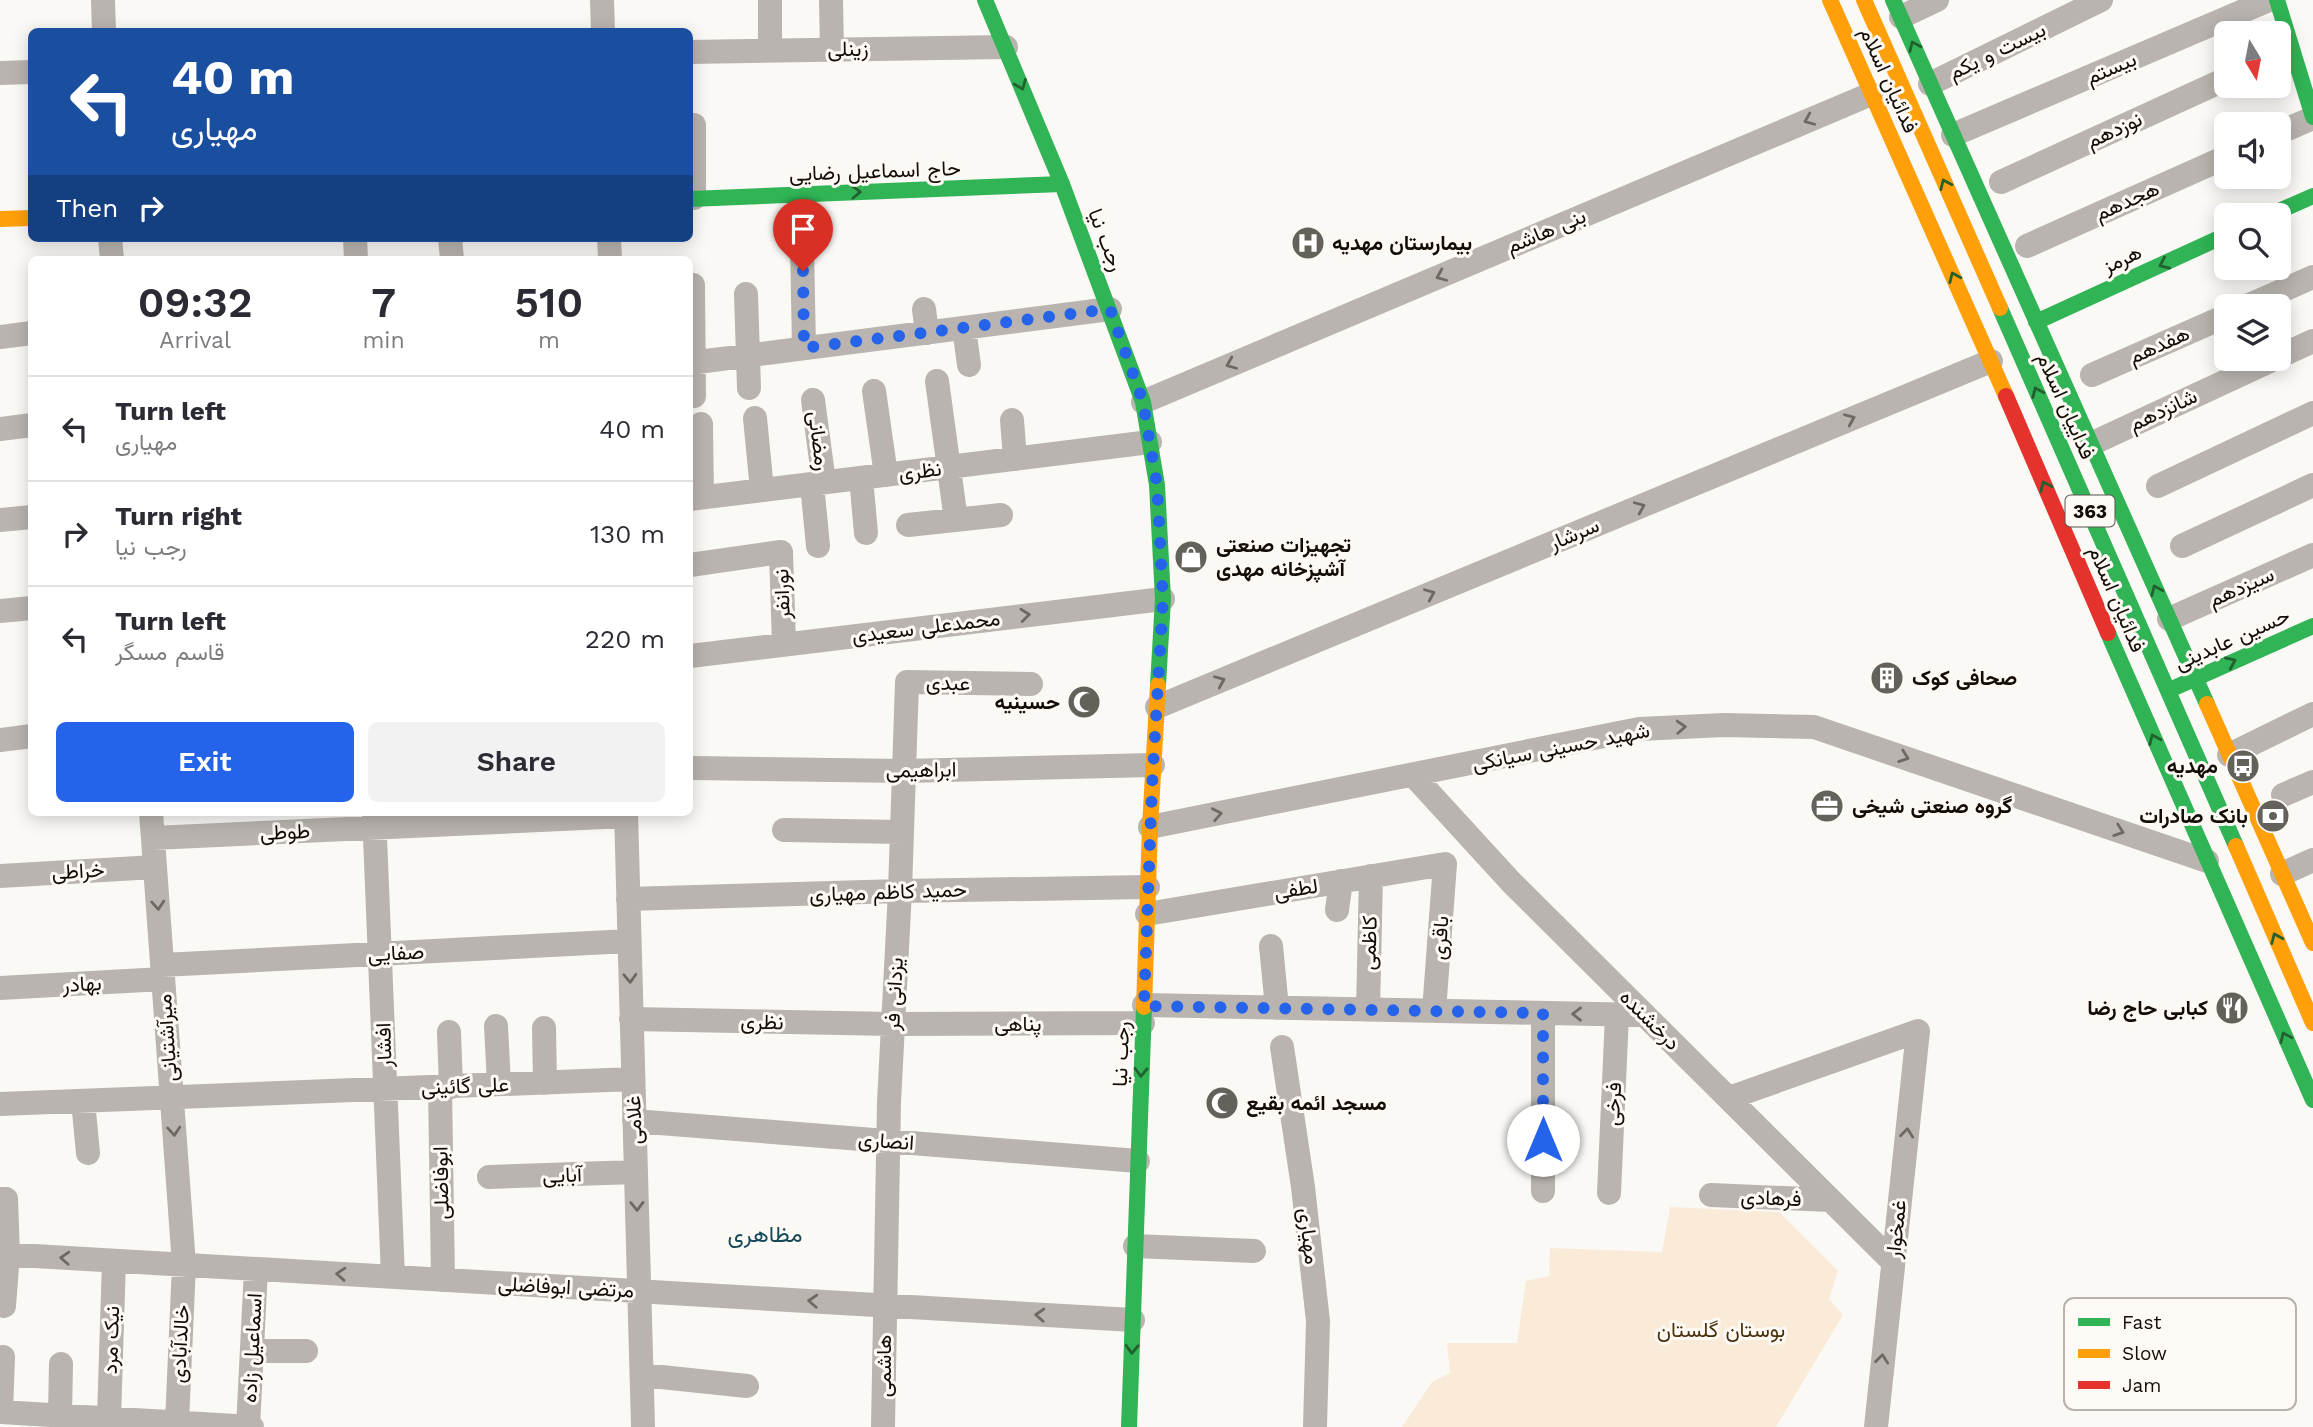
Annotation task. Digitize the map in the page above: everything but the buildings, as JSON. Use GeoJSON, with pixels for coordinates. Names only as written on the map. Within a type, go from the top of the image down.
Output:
{"type":"FeatureCollection","features":[{"type":"Feature","properties":{"kind":"main road","name":"رجب نیا"},"geometry":{"type":"LineString","coordinates":[[985,0],[1062,184],[1143,402],[1157,485],[1163,599],[1150,827],[1129,1427]]}},
{"type":"Feature","properties":{"kind":"main road","name":"فدائیان اسلام"},"geometry":{"type":"LineString","coordinates":[[1830,0],[1991,361],[2313,1100]]}},
{"type":"Feature","properties":{"kind":"main road","name":"فداییان اسلام"},"geometry":{"type":"LineString","coordinates":[[1864,0],[2313,1023]]}},
{"type":"Feature","properties":{"kind":"main road"},"geometry":{"type":"LineString","coordinates":[[2277,0],[2280,21]]}},
{"type":"Feature","properties":{"kind":"main road"},"geometry":{"type":"LineString","coordinates":[[1897,9],[2282,874],[2311,933]]}},
{"type":"Feature","properties":{"kind":"main road"},"geometry":{"type":"LineString","coordinates":[[2291,66],[2313,117]]}},
{"type":"Feature","properties":{"kind":"main road","name":"حاج اسماعیل رضایی"},"geometry":{"type":"LineString","coordinates":[[693,199],[1062,184]]}},
{"type":"Feature","properties":{"kind":"main road"},"geometry":{"type":"LineString","coordinates":[[2291,205],[2313,195]]}},
{"type":"Feature","properties":{"kind":"main road"},"geometry":{"type":"LineString","coordinates":[[0,219],[28,218]]}},
{"type":"Feature","properties":{"kind":"main road","name":"هرمز"},"geometry":{"type":"LineString","coordinates":[[2036,322],[2214,240]]}},
{"type":"Feature","properties":{"kind":"main road","name":"حسین عابدینی"},"geometry":{"type":"LineString","coordinates":[[2169,690],[2313,626]]}},
{"type":"Feature","properties":{"kind":"street"},"geometry":{"type":"LineString","coordinates":[[103,0],[104,28]]}},
{"type":"Feature","properties":{"kind":"street"},"geometry":{"type":"LineString","coordinates":[[602,0],[603,28]]}},
{"type":"Feature","properties":{"kind":"street"},"geometry":{"type":"LineString","coordinates":[[770,0],[770,50]]}},
{"type":"Feature","properties":{"kind":"street"},"geometry":{"type":"LineString","coordinates":[[831,0],[832,50]]}},
{"type":"Feature","properties":{"kind":"street"},"geometry":{"type":"LineString","coordinates":[[1897,9],[1937,0]]}},
{"type":"Feature","properties":{"kind":"street","name":"بیست و یکم"},"geometry":{"type":"LineString","coordinates":[[1930,84],[2101,0]]}},
{"type":"Feature","properties":{"kind":"street","name":"بیستم"},"geometry":{"type":"LineString","coordinates":[[1953,135],[2269,0]]}},
{"type":"Feature","properties":{"kind":"street","name":"زینلی"},"geometry":{"type":"LineString","coordinates":[[693,52],[1006,47]]}},
{"type":"Feature","properties":{"kind":"street"},"geometry":{"type":"LineString","coordinates":[[0,73],[28,72]]}},
{"type":"Feature","properties":{"kind":"street","name":"نوزدهم"},"geometry":{"type":"LineString","coordinates":[[2001,182],[2214,84]]}},
{"type":"Feature","properties":{"kind":"street","name":"بنی هاشم"},"geometry":{"type":"LineString","coordinates":[[1143,402],[1871,94]]}},
{"type":"Feature","properties":{"kind":"street"},"geometry":{"type":"LineString","coordinates":[[2291,128],[2313,117]]}},
{"type":"Feature","properties":{"kind":"street"},"geometry":{"type":"LineString","coordinates":[[693,162],[694,125]]}},
{"type":"Feature","properties":{"kind":"street","name":"هجدهم"},"geometry":{"type":"LineString","coordinates":[[2027,246],[2214,162]]}},
{"type":"Feature","properties":{"kind":"street"},"geometry":{"type":"LineString","coordinates":[[801,194],[804,348]]}},
{"type":"Feature","properties":{"kind":"street"},"geometry":{"type":"LineString","coordinates":[[2274,294],[2313,277]]}},
{"type":"Feature","properties":{"kind":"street"},"geometry":{"type":"LineString","coordinates":[[746,294],[749,388]]}},
{"type":"Feature","properties":{"kind":"street"},"geometry":{"type":"LineString","coordinates":[[693,362],[804,348],[876,329],[925,321],[964,328],[1110,309]]}},
{"type":"Feature","properties":{"kind":"street","name":"هفدهم"},"geometry":{"type":"LineString","coordinates":[[2092,375],[2214,321]]}},
{"type":"Feature","properties":{"kind":"street"},"geometry":{"type":"LineString","coordinates":[[964,328],[969,365]]}},
{"type":"Feature","properties":{"kind":"street"},"geometry":{"type":"LineString","coordinates":[[0,337],[28,334]]}},
{"type":"Feature","properties":{"kind":"street","name":"شانزدهم"},"geometry":{"type":"LineString","coordinates":[[2291,351],[2313,341]]}},
{"type":"Feature","properties":{"kind":"street","name":"سرشار"},"geometry":{"type":"LineString","coordinates":[[1157,707],[1991,361]]}},
{"type":"Feature","properties":{"kind":"street","name":"شانزدهم"},"geometry":{"type":"LineString","coordinates":[[2091,443],[2248,371]]}},
{"type":"Feature","properties":{"kind":"street"},"geometry":{"type":"LineString","coordinates":[[693,379],[694,396]]}},
{"type":"Feature","properties":{"kind":"street"},"geometry":{"type":"LineString","coordinates":[[937,381],[956,520]]}},
{"type":"Feature","properties":{"kind":"street"},"geometry":{"type":"LineString","coordinates":[[874,391],[886,475]]}},
{"type":"Feature","properties":{"kind":"street","name":"رمضانی"},"geometry":{"type":"LineString","coordinates":[[813,400],[818,483],[818,546]]}},
{"type":"Feature","properties":{"kind":"street"},"geometry":{"type":"LineString","coordinates":[[2158,486],[2313,413]]}},
{"type":"Feature","properties":{"kind":"street"},"geometry":{"type":"LineString","coordinates":[[755,418],[762,490]]}},
{"type":"Feature","properties":{"kind":"street"},"geometry":{"type":"LineString","coordinates":[[1012,420],[1015,459]]}},
{"type":"Feature","properties":{"kind":"street"},"geometry":{"type":"LineString","coordinates":[[696,498],[701,424]]}},
{"type":"Feature","properties":{"kind":"street"},"geometry":{"type":"LineString","coordinates":[[0,429],[28,426]]}},
{"type":"Feature","properties":{"kind":"street","name":"نظری"},"geometry":{"type":"LineString","coordinates":[[696,498],[1150,442]]}},
{"type":"Feature","properties":{"kind":"street"},"geometry":{"type":"LineString","coordinates":[[861,478],[866,533]]}},
{"type":"Feature","properties":{"kind":"street"},"geometry":{"type":"LineString","coordinates":[[2182,546],[2313,485]]}},
{"type":"Feature","properties":{"kind":"street"},"geometry":{"type":"LineString","coordinates":[[908,525],[1001,515]]}},
{"type":"Feature","properties":{"kind":"street"},"geometry":{"type":"LineString","coordinates":[[0,520],[28,517]]}},
{"type":"Feature","properties":{"kind":"street","name":"نورانفر"},"geometry":{"type":"LineString","coordinates":[[693,565],[781,552],[784,645]]}},
{"type":"Feature","properties":{"kind":"street","name":"سیزدهم"},"geometry":{"type":"LineString","coordinates":[[2169,619],[2313,555]]}},
{"type":"Feature","properties":{"kind":"street","name":"محمدعلی سعیدی"},"geometry":{"type":"LineString","coordinates":[[693,656],[1163,599]]}},
{"type":"Feature","properties":{"kind":"street"},"geometry":{"type":"LineString","coordinates":[[0,611],[28,608]]}},
{"type":"Feature","properties":{"kind":"street","name":"عبدی"},"geometry":{"type":"LineString","coordinates":[[907,682],[1031,684]]}},
{"type":"Feature","properties":{"kind":"street","name":"یزدانی فر"},"geometry":{"type":"LineString","coordinates":[[885,1306],[892,1024],[900,891],[907,682]]}},
{"type":"Feature","properties":{"kind":"street"},"geometry":{"type":"LineString","coordinates":[[2229,755],[2313,714]]}},
{"type":"Feature","properties":{"kind":"street","name":"شهید حسینی سیانکی"},"geometry":{"type":"LineString","coordinates":[[1150,827],[1639,729],[1724,725],[1814,727],[2207,861]]}},
{"type":"Feature","properties":{"kind":"street"},"geometry":{"type":"LineString","coordinates":[[0,740],[28,736]]}},
{"type":"Feature","properties":{"kind":"street","name":"ابراهیمی"},"geometry":{"type":"LineString","coordinates":[[693,768],[904,771],[1153,765]]}},
{"type":"Feature","properties":{"kind":"street","name":"درخشنده"},"geometry":{"type":"LineString","coordinates":[[1413,775],[1511,882],[1892,1261]]}},
{"type":"Feature","properties":{"kind":"street"},"geometry":{"type":"LineString","coordinates":[[2283,795],[2313,782]]}},
{"type":"Feature","properties":{"kind":"street","name":"میرآشتیانی"},"geometry":{"type":"LineString","coordinates":[[151,816],[184,1265]]}},
{"type":"Feature","properties":{"kind":"street","name":"طوطی"},"geometry":{"type":"LineString","coordinates":[[153,838],[374,820],[552,816]]}},
{"type":"Feature","properties":{"kind":"street","name":"غلامی"},"geometry":{"type":"LineString","coordinates":[[626,816],[643,1427]]}},
{"type":"Feature","properties":{"kind":"street","name":"افشار"},"geometry":{"type":"LineString","coordinates":[[374,820],[393,1277]]}},
{"type":"Feature","properties":{"kind":"street"},"geometry":{"type":"LineString","coordinates":[[784,830],[902,831]]}},
{"type":"Feature","properties":{"kind":"street"},"geometry":{"type":"LineString","coordinates":[[2282,874],[2313,860]]}},
{"type":"Feature","properties":{"kind":"street","name":"لطفی"},"geometry":{"type":"LineString","coordinates":[[1147,914],[1445,864]]}},
{"type":"Feature","properties":{"kind":"street","name":"باقری"},"geometry":{"type":"LineString","coordinates":[[1434,1011],[1445,864]]}},
{"type":"Feature","properties":{"kind":"street","name":"خراطی"},"geometry":{"type":"LineString","coordinates":[[0,876],[155,867]]}},
{"type":"Feature","properties":{"kind":"street","name":"کاظمی"},"geometry":{"type":"LineString","coordinates":[[1368,1010],[1371,876]]}},
{"type":"Feature","properties":{"kind":"street"},"geometry":{"type":"LineString","coordinates":[[1337,909],[1341,881]]}},
{"type":"Feature","properties":{"kind":"street","name":"حمید کاظم مهیاری"},"geometry":{"type":"LineString","coordinates":[[628,899],[1148,887]]}},
{"type":"Feature","properties":{"kind":"street","name":"صفایی"},"geometry":{"type":"LineString","coordinates":[[163,972],[380,954],[629,941]]}},
{"type":"Feature","properties":{"kind":"street"},"geometry":{"type":"LineString","coordinates":[[1271,946],[1277,1008]]}},
{"type":"Feature","properties":{"kind":"street","name":"بهادر"},"geometry":{"type":"LineString","coordinates":[[0,988],[163,972]]}},
{"type":"Feature","properties":{"kind":"street"},"geometry":{"type":"LineString","coordinates":[[1143,1014],[1277,1008],[1645,1015]]}},
{"type":"Feature","properties":{"kind":"street"},"geometry":{"type":"LineString","coordinates":[[1543,1013],[1543,1191]]}},
{"type":"Feature","properties":{"kind":"street","name":"پناهی"},"geometry":{"type":"LineString","coordinates":[[892,1024],[1143,1014]]}},
{"type":"Feature","properties":{"kind":"street","name":"فرخی"},"geometry":{"type":"LineString","coordinates":[[1609,1192],[1617,1015]]}},
{"type":"Feature","properties":{"kind":"street","name":"نظری"},"geometry":{"type":"LineString","coordinates":[[631,1019],[892,1024]]}},
{"type":"Feature","properties":{"kind":"street"},"geometry":{"type":"LineString","coordinates":[[496,1026],[499,1084]]}},
{"type":"Feature","properties":{"kind":"street"},"geometry":{"type":"LineString","coordinates":[[544,1028],[545,1083]]}},
{"type":"Feature","properties":{"kind":"street","name":"غمخوار"},"geometry":{"type":"LineString","coordinates":[[1729,1098],[1918,1031],[1876,1427]]}},
{"type":"Feature","properties":{"kind":"street","name":"ابوفاضلی"},"geometry":{"type":"LineString","coordinates":[[443,1280],[445,1087],[449,1032]]}},
{"type":"Feature","properties":{"kind":"street","name":"مهیاری"},"geometry":{"type":"LineString","coordinates":[[1283,1046],[1317,1309],[1319,1340],[1315,1427]]}},
{"type":"Feature","properties":{"kind":"street","name":"علی گائینی"},"geometry":{"type":"LineString","coordinates":[[0,1104],[633,1079]]}},
{"type":"Feature","properties":{"kind":"street"},"geometry":{"type":"LineString","coordinates":[[83,1101],[88,1153]]}},
{"type":"Feature","properties":{"kind":"street","name":"انصاری"},"geometry":{"type":"LineString","coordinates":[[634,1121],[1138,1161]]}},
{"type":"Feature","properties":{"kind":"street","name":"آبایی"},"geometry":{"type":"LineString","coordinates":[[489,1177],[636,1172]]}},
{"type":"Feature","properties":{"kind":"street","name":"فرهادی"},"geometry":{"type":"LineString","coordinates":[[1711,1195],[1830,1200]]}},
{"type":"Feature","properties":{"kind":"street"},"geometry":{"type":"LineString","coordinates":[[0,1199],[6,1199],[4,1306]]}},
{"type":"Feature","properties":{"kind":"street"},"geometry":{"type":"LineString","coordinates":[[1135,1246],[1254,1251]]}},
{"type":"Feature","properties":{"kind":"street","name":"مرتضی ابوفاضلی"},"geometry":{"type":"LineString","coordinates":[[4,1254],[1133,1320]]}},
{"type":"Feature","properties":{"kind":"street","name":"نیک مرد"},"geometry":{"type":"LineString","coordinates":[[114,1261],[120,1422]]}},
{"type":"Feature","properties":{"kind":"street","name":"خالدآبادی"},"geometry":{"type":"LineString","coordinates":[[184,1265],[188,1424]]}},
{"type":"Feature","properties":{"kind":"street","name":"اسماعیل زاده"},"geometry":{"type":"LineString","coordinates":[[249,1427],[256,1269]]}},
{"type":"Feature","properties":{"kind":"street","name":"هاشمی"},"geometry":{"type":"LineString","coordinates":[[883,1427],[885,1306]]}},
{"type":"Feature","properties":{"kind":"street"},"geometry":{"type":"LineString","coordinates":[[252,1351],[306,1351]]}},
{"type":"Feature","properties":{"kind":"street"},"geometry":{"type":"LineString","coordinates":[[3,1357],[4,1416],[249,1427]]}},
{"type":"Feature","properties":{"kind":"street"},"geometry":{"type":"LineString","coordinates":[[59,1420],[61,1364]]}},
{"type":"Feature","properties":{"kind":"street"},"geometry":{"type":"LineString","coordinates":[[642,1375],[747,1386]]}},
{"type":"Feature","properties":{"kind":"green space","name":"بوستان گلستان"},"geometry":{"type":"Polygon","coordinates":[[[1670,1207],[1779,1212],[1838,1271],[1829,1299],[1843,1315],[1776,1427],[1402,1427],[1432,1382],[1450,1373],[1447,1343],[1517,1343],[1526,1281],[1549,1276],[1550,1248],[1662,1252],[1670,1207]]]}},
{"type":"Feature","properties":{"kind":"traffic: fast"},"geometry":{"type":"LineString","coordinates":[[985,0],[1062,184],[1143,402],[1157,485],[1163,599],[1158,685]]}},
{"type":"Feature","properties":{"kind":"traffic: fast"},"geometry":{"type":"LineString","coordinates":[[1893,0],[2207,704]]}},
{"type":"Feature","properties":{"kind":"traffic: fast"},"geometry":{"type":"LineString","coordinates":[[2277,0],[2313,117]]}},
{"type":"Feature","properties":{"kind":"traffic: fast"},"geometry":{"type":"LineString","coordinates":[[693,199],[1062,184]]}},
{"type":"Feature","properties":{"kind":"traffic: fast"},"geometry":{"type":"LineString","coordinates":[[2291,206],[2313,196]]}},
{"type":"Feature","properties":{"kind":"traffic: fast"},"geometry":{"type":"LineString","coordinates":[[2036,322],[2214,240]]}},
{"type":"Feature","properties":{"kind":"traffic: fast"},"geometry":{"type":"LineString","coordinates":[[2000,308],[2236,846]]}},
{"type":"Feature","properties":{"kind":"traffic: fast"},"geometry":{"type":"LineString","coordinates":[[2174,688],[2313,626]]}},
{"type":"Feature","properties":{"kind":"traffic: fast"},"geometry":{"type":"LineString","coordinates":[[2108,633],[2313,1100]]}},
{"type":"Feature","properties":{"kind":"traffic: fast"},"geometry":{"type":"LineString","coordinates":[[1129,1427],[1144,1007]]}},
{"type":"Feature","properties":{"kind":"traffic: slow"},"geometry":{"type":"LineString","coordinates":[[1830,0],[2006,396]]}},
{"type":"Feature","properties":{"kind":"traffic: slow"},"geometry":{"type":"LineString","coordinates":[[1864,0],[2000,308]]}},
{"type":"Feature","properties":{"kind":"traffic: slow"},"geometry":{"type":"LineString","coordinates":[[0,219],[28,218]]}},
{"type":"Feature","properties":{"kind":"traffic: slow"},"geometry":{"type":"LineString","coordinates":[[1144,1007],[1158,685]]}},
{"type":"Feature","properties":{"kind":"traffic: slow"},"geometry":{"type":"LineString","coordinates":[[2207,704],[2313,943]]}},
{"type":"Feature","properties":{"kind":"traffic: slow"},"geometry":{"type":"LineString","coordinates":[[2236,846],[2313,1023]]}},
{"type":"Feature","properties":{"kind":"traffic: jam"},"geometry":{"type":"LineString","coordinates":[[2006,396],[2108,633]]}},
{"type":"Feature","properties":{"kind":"place","name":"بیمارستان مهدیه"},"geometry":{"type":"Point","coordinates":[1308,243]}},
{"type":"Feature","properties":{"kind":"place","name":"تجهیزات صنعتی آشپزخانه مهدی"},"geometry":{"type":"Point","coordinates":[1191,557]}},
{"type":"Feature","properties":{"kind":"place","name":"صحافی کوک"},"geometry":{"type":"Point","coordinates":[1887,678]}},
{"type":"Feature","properties":{"kind":"place","name":"حسینیه"},"geometry":{"type":"Point","coordinates":[1084,702]}},
{"type":"Feature","properties":{"kind":"place","name":"مهدیه"},"geometry":{"type":"Point","coordinates":[2243,766]}},
{"type":"Feature","properties":{"kind":"place","name":"گروه صنعتی شیخی"},"geometry":{"type":"Point","coordinates":[1827,806]}},
{"type":"Feature","properties":{"kind":"place","name":"بانک صادرات"},"geometry":{"type":"Point","coordinates":[2273,816]}},
{"type":"Feature","properties":{"kind":"place","name":"کبابی حاج رضا"},"geometry":{"type":"Point","coordinates":[2232,1008]}},
{"type":"Feature","properties":{"kind":"place","name":"مسجد ائمه بقیع"},"geometry":{"type":"Point","coordinates":[1222,1103]}},
{"type":"Feature","properties":{"kind":"district","name":"مظاهری"},"geometry":{"type":"Point","coordinates":[765,1234]}},
{"type":"Feature","properties":{"kind":"route"},"geometry":{"type":"LineString","coordinates":[[803,271],[804,348],[1110,309],[1143,402],[1157,485],[1163,599],[1152,786],[1144,1006],[1543,1013],[1543,1140]]}}]}
